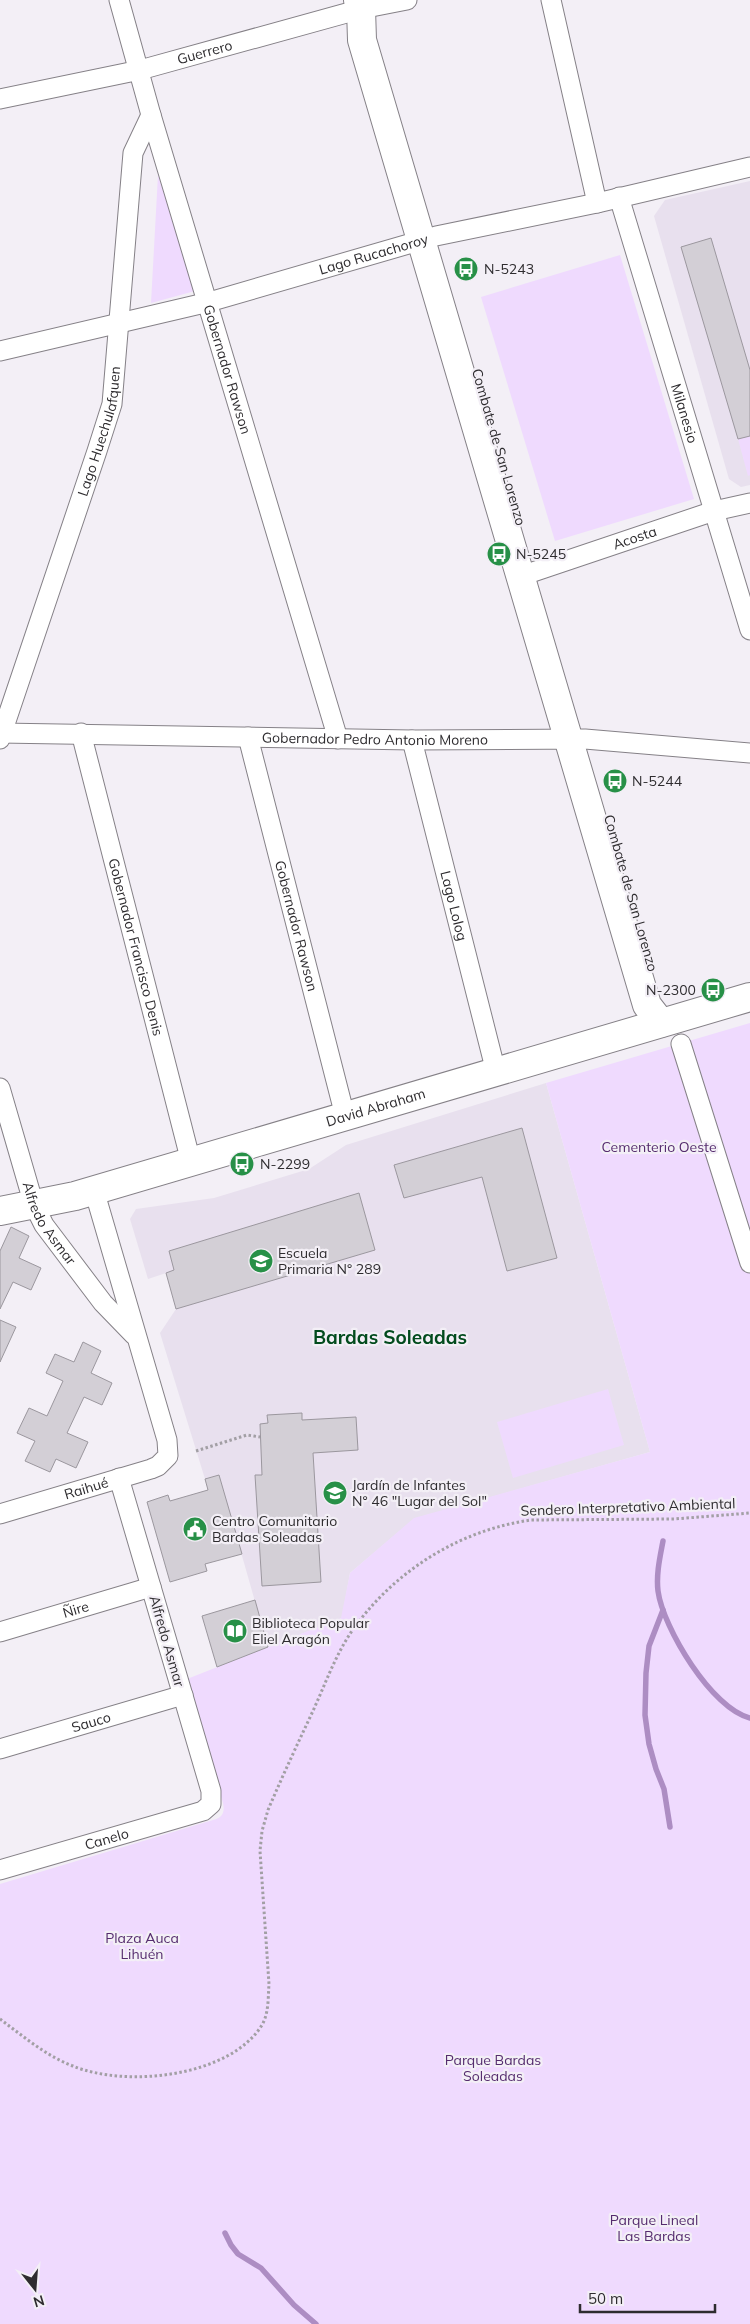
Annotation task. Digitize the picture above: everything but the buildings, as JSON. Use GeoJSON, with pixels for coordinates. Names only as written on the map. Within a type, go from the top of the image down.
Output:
{"type":"FeatureCollection","features":[{"type":"Feature","properties":{"kind":"main road","name":"Combate de San Lorenzo"},"geometry":{"type":"LineString","coordinates":[[359,5],[362,40],[429,238],[577,739],[647,1005],[661,1023]]}},
{"type":"Feature","properties":{"kind":"main road","name":"David Abraham"},"geometry":{"type":"LineString","coordinates":[[0,1210],[34,1205],[94,1190],[750,997]]}},
{"type":"Feature","properties":{"kind":"street","name":"Gobernador Rawson"},"geometry":{"type":"LineString","coordinates":[[119,0],[151,115],[209,302],[338,739]]}},
{"type":"Feature","properties":{"kind":"street","name":"Guerrero"},"geometry":{"type":"LineString","coordinates":[[0,99],[140,70],[359,5],[407,0]]}},
{"type":"Feature","properties":{"kind":"street"},"geometry":{"type":"LineString","coordinates":[[551,0],[597,203]]}},
{"type":"Feature","properties":{"kind":"street","name":"Lago Huechulafquen"},"geometry":{"type":"LineString","coordinates":[[1,735],[112,404],[133,153],[151,115]]}},
{"type":"Feature","properties":{"kind":"street","name":"Lago Rucachoroy"},"geometry":{"type":"LineString","coordinates":[[0,351],[209,302],[429,238],[597,203],[750,167]]}},
{"type":"Feature","properties":{"kind":"street","name":"Milanesio"},"geometry":{"type":"LineString","coordinates":[[619,197],[750,630]]}},
{"type":"Feature","properties":{"kind":"street","name":"Acosta"},"geometry":{"type":"LineString","coordinates":[[528,574],[714,511],[750,503]]}},
{"type":"Feature","properties":{"kind":"street","name":"Gobernador Pedro Antonio Moreno"},"geometry":{"type":"LineString","coordinates":[[1,735],[81,733],[412,740],[577,739],[750,753]]}},
{"type":"Feature","properties":{"kind":"street","name":"Gobernador Francisco Denis"},"geometry":{"type":"LineString","coordinates":[[81,733],[191,1162]]}},
{"type":"Feature","properties":{"kind":"street","name":"Gobernador Rawson"},"geometry":{"type":"LineString","coordinates":[[248,737],[345,1116]]}},
{"type":"Feature","properties":{"kind":"street","name":"Lago Lolog"},"geometry":{"type":"LineString","coordinates":[[412,740],[496,1072]]}},
{"type":"Feature","properties":{"kind":"street"},"geometry":{"type":"LineString","coordinates":[[681,1044],[750,1264]]}},
{"type":"Feature","properties":{"kind":"street","name":"Alfredo Asmar"},"geometry":{"type":"LineString","coordinates":[[0,1088],[34,1205],[50,1234],[103,1303],[136,1338]]}},
{"type":"Feature","properties":{"kind":"street","name":"Alfredo Asmar"},"geometry":{"type":"LineString","coordinates":[[94,1190],[167,1440],[168,1456]]}},
{"type":"Feature","properties":{"kind":"street","name":"Raihué"},"geometry":{"type":"LineString","coordinates":[[0,1514],[158,1466],[168,1456]]}},
{"type":"Feature","properties":{"kind":"street","name":"Alfredo Asmar"},"geometry":{"type":"LineString","coordinates":[[119,1478],[211,1791],[212,1804]]}},
{"type":"Feature","properties":{"kind":"street","name":"Ñire"},"geometry":{"type":"LineString","coordinates":[[0,1632],[151,1587]]}},
{"type":"Feature","properties":{"kind":"street","name":"Sauco"},"geometry":{"type":"LineString","coordinates":[[0,1749],[182,1695]]}},
{"type":"Feature","properties":{"kind":"street","name":"Canelo"},"geometry":{"type":"LineString","coordinates":[[0,1870],[203,1811],[212,1804]]}},
{"type":"Feature","properties":{"kind":"path"},"geometry":{"type":"LineString","coordinates":[[196,1451],[247,1436],[260,1437]]}},
{"type":"Feature","properties":{"kind":"path","name":"Sendero Interpretativo Ambiental"},"geometry":{"type":"LineString","coordinates":[[0,2019],[54,2057],[74,2067],[100,2073],[154,2075],[182,2072],[212,2064],[234,2053],[252,2039],[263,2023],[268,2006],[269,1984],[260,1851],[262,1831],[268,1810],[342,1648],[369,1609],[391,1587],[421,1563],[451,1544],[477,1532],[503,1524],[531,1520],[706,1518],[750,1513]]}},
{"type":"Feature","properties":{"kind":"shaded area"},"geometry":{"type":"Polygon","coordinates":[[[750,181],[750,485],[741,487],[729,479],[654,216],[665,200],[750,181]]]}},
{"type":"Feature","properties":{"kind":"shaded area"},"geometry":{"type":"Polygon","coordinates":[[[546,1083],[650,1452],[414,1519],[350,1573],[342,1618],[268,1647],[219,1475],[205,1479],[160,1333],[176,1309],[166,1273],[148,1279],[130,1219],[136,1209],[214,1198],[309,1169],[346,1145],[546,1083]]]}},
{"type":"Feature","properties":{"kind":"green space"},"geometry":{"type":"Polygon","coordinates":[[[158,175],[195,291],[151,303],[158,175]]]}},
{"type":"Feature","properties":{"kind":"green space"},"geometry":{"type":"Polygon","coordinates":[[[620,255],[694,499],[555,541],[481,297],[620,255]]]}},
{"type":"Feature","properties":{"kind":"green space"},"geometry":{"type":"Polygon","coordinates":[[[750,436],[750,475],[748,476],[738,439],[750,436]]]}},
{"type":"Feature","properties":{"kind":"green space","name":"Parque Bardas Soleadas"},"geometry":{"type":"Polygon","coordinates":[[[750,1023],[750,2324],[0,2324],[0,1884],[221,1816],[224,1809],[223,1803],[187,1679],[341,1618],[350,1573],[414,1518],[650,1452],[546,1083],[750,1023]]]}},
{"type":"Feature","properties":{"kind":"green space"},"geometry":{"type":"Polygon","coordinates":[[[608,1389],[624,1445],[513,1478],[497,1422],[608,1389]]]}},
{"type":"Feature","properties":{"kind":"waterway"},"geometry":{"type":"LineString","coordinates":[[663,1541],[658,1591],[669,1625],[679,1645],[706,1684],[720,1700],[735,1711],[750,1718]]}},
{"type":"Feature","properties":{"kind":"waterway"},"geometry":{"type":"LineString","coordinates":[[663,1610],[649,1646],[645,1715],[649,1744],[664,1789],[670,1827]]}},
{"type":"Feature","properties":{"kind":"waterway"},"geometry":{"type":"LineString","coordinates":[[225,2233],[238,2254],[261,2268],[294,2305],[316,2324]]}},
{"type":"Feature","properties":{"kind":"place","name":"N-5243"},"geometry":{"type":"Point","coordinates":[466,269]}},
{"type":"Feature","properties":{"kind":"place","name":"N-5245"},"geometry":{"type":"Point","coordinates":[499,554]}},
{"type":"Feature","properties":{"kind":"place","name":"N-5244"},"geometry":{"type":"Point","coordinates":[615,781]}},
{"type":"Feature","properties":{"kind":"place","name":"N-2300"},"geometry":{"type":"Point","coordinates":[713,990]}},
{"type":"Feature","properties":{"kind":"place","name":"N-2299"},"geometry":{"type":"Point","coordinates":[242,1164]}},
{"type":"Feature","properties":{"kind":"place","name":"Escuela Primaria N° 289"},"geometry":{"type":"Point","coordinates":[261,1261]}},
{"type":"Feature","properties":{"kind":"place","name":"Jardín de Infantes N° 46 \"Lugar del Sol\""},"geometry":{"type":"Point","coordinates":[335,1493]}},
{"type":"Feature","properties":{"kind":"place","name":"Centro Comunitario Bardas Soleadas"},"geometry":{"type":"Point","coordinates":[195,1529]}},
{"type":"Feature","properties":{"kind":"place","name":"Biblioteca Popular Eliel Aragón"},"geometry":{"type":"Point","coordinates":[235,1631]}},
{"type":"Feature","properties":{"kind":"district","name":"Bardas Soleadas"},"geometry":{"type":"Point","coordinates":[390,1337]}},
{"type":"Feature","properties":{"kind":"park label","name":"Cementerio Oeste"},"geometry":{"type":"Point","coordinates":[659,1147]}},
{"type":"Feature","properties":{"kind":"park label","name":"Plaza Auca Lihuén"},"geometry":{"type":"Point","coordinates":[142,1946]}},
{"type":"Feature","properties":{"kind":"park label","name":"Parque Lineal Las Bardas"},"geometry":{"type":"Point","coordinates":[654,2228]}}]}
